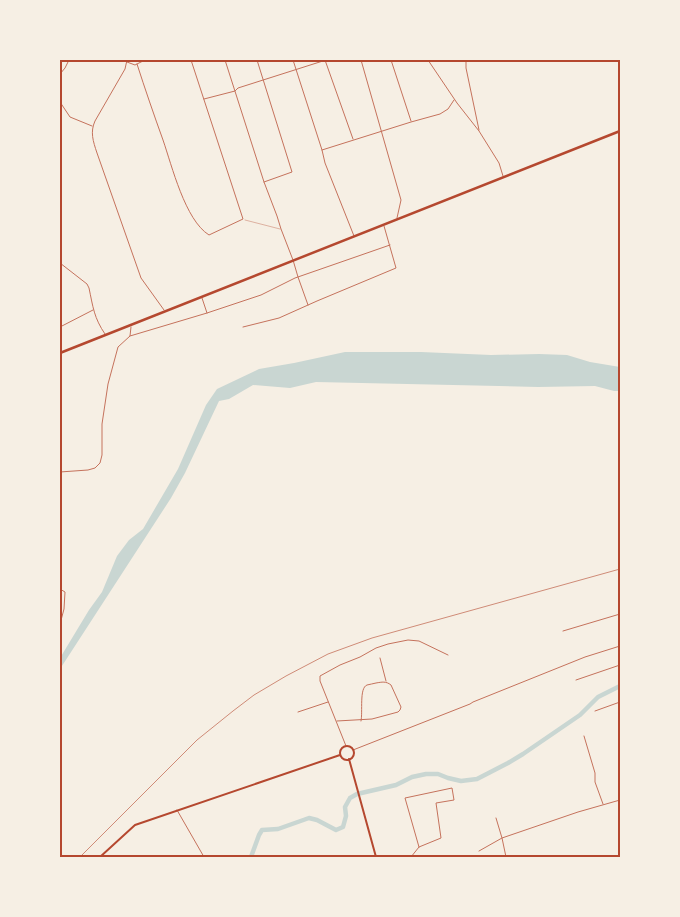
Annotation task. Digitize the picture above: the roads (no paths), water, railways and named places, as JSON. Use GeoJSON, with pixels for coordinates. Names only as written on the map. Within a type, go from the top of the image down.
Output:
{"type":"FeatureCollection","features":[{"type":"Feature","properties":{"kind":"highway"},"geometry":{"type":"LineString","coordinates":[[60,352],[620,131]]}},
{"type":"Feature","properties":{"kind":"main road"},"geometry":{"type":"LineString","coordinates":[[340,755],[340,750],[346,746],[351,747],[353,756],[349,759]]}},
{"type":"Feature","properties":{"kind":"main road"},"geometry":{"type":"LineString","coordinates":[[340,755],[344,759],[349,759]]}},
{"type":"Feature","properties":{"kind":"main road"},"geometry":{"type":"LineString","coordinates":[[100,857],[135,824],[340,755]]}},
{"type":"Feature","properties":{"kind":"main road"},"geometry":{"type":"LineString","coordinates":[[349,759],[376,857]]}},
{"type":"Feature","properties":{"kind":"street"},"geometry":{"type":"LineString","coordinates":[[60,74],[66,68],[69,60]]}},
{"type":"Feature","properties":{"kind":"street"},"geometry":{"type":"LineString","coordinates":[[145,60],[134,65],[127,61],[125,69],[93,126],[92,136],[96,153],[141,278],[164,310]]}},
{"type":"Feature","properties":{"kind":"street"},"geometry":{"type":"LineString","coordinates":[[137,64],[182,195],[194,220],[209,235],[243,220],[190,60]]}},
{"type":"Feature","properties":{"kind":"street"},"geometry":{"type":"LineString","coordinates":[[225,60],[264,182],[308,305]]}},
{"type":"Feature","properties":{"kind":"street"},"geometry":{"type":"LineString","coordinates":[[257,60],[292,172],[264,182]]}},
{"type":"Feature","properties":{"kind":"street"},"geometry":{"type":"LineString","coordinates":[[293,60],[325,163],[354,237]]}},
{"type":"Feature","properties":{"kind":"street"},"geometry":{"type":"LineString","coordinates":[[203,99],[235,91],[238,88],[326,60],[353,140]]}},
{"type":"Feature","properties":{"kind":"street"},"geometry":{"type":"LineString","coordinates":[[361,60],[401,200],[397,219]]}},
{"type":"Feature","properties":{"kind":"street"},"geometry":{"type":"LineString","coordinates":[[392,60],[411,122]]}},
{"type":"Feature","properties":{"kind":"street"},"geometry":{"type":"LineString","coordinates":[[428,60],[454,100],[479,131],[504,177]]}},
{"type":"Feature","properties":{"kind":"street"},"geometry":{"type":"LineString","coordinates":[[466,60],[479,131]]}},
{"type":"Feature","properties":{"kind":"street"},"geometry":{"type":"LineString","coordinates":[[322,150],[440,114],[448,110],[454,100]]}},
{"type":"Feature","properties":{"kind":"street"},"geometry":{"type":"LineString","coordinates":[[60,102],[70,117],[93,126]]}},
{"type":"Feature","properties":{"kind":"street"},"geometry":{"type":"LineString","coordinates":[[243,327],[278,318],[396,268],[384,224]]}},
{"type":"Feature","properties":{"kind":"street"},"geometry":{"type":"LineString","coordinates":[[60,472],[88,470],[95,468],[100,463],[102,455],[102,424],[108,384],[118,347],[130,336],[207,314],[261,295],[298,278],[390,245]]}},
{"type":"Feature","properties":{"kind":"street"},"geometry":{"type":"LineString","coordinates":[[60,264],[87,284],[98,324],[105,334]]}},
{"type":"Feature","properties":{"kind":"street"},"geometry":{"type":"LineString","coordinates":[[201,296],[207,314]]}},
{"type":"Feature","properties":{"kind":"street"},"geometry":{"type":"LineString","coordinates":[[60,327],[93,310]]}},
{"type":"Feature","properties":{"kind":"street"},"geometry":{"type":"LineString","coordinates":[[130,336],[132,323]]}},
{"type":"Feature","properties":{"kind":"street"},"geometry":{"type":"LineString","coordinates":[[60,589],[65,592],[64,609],[60,624]]}},
{"type":"Feature","properties":{"kind":"street"},"geometry":{"type":"LineString","coordinates":[[562,631],[620,614]]}},
{"type":"Feature","properties":{"kind":"street"},"geometry":{"type":"LineString","coordinates":[[346,746],[320,681],[320,676],[388,644],[408,640],[418,641],[448,655]]}},
{"type":"Feature","properties":{"kind":"street"},"geometry":{"type":"LineString","coordinates":[[353,750],[578,659],[620,646]]}},
{"type":"Feature","properties":{"kind":"street"},"geometry":{"type":"LineString","coordinates":[[380,658],[386,682]]}},
{"type":"Feature","properties":{"kind":"street"},"geometry":{"type":"LineString","coordinates":[[576,680],[620,665]]}},
{"type":"Feature","properties":{"kind":"street"},"geometry":{"type":"LineString","coordinates":[[337,721],[362,721],[398,712],[400,707],[391,685],[386,682],[367,685],[364,688],[362,693],[362,721]]}},
{"type":"Feature","properties":{"kind":"street"},"geometry":{"type":"LineString","coordinates":[[298,712],[329,701]]}},
{"type":"Feature","properties":{"kind":"street"},"geometry":{"type":"LineString","coordinates":[[595,711],[620,702]]}},
{"type":"Feature","properties":{"kind":"street"},"geometry":{"type":"LineString","coordinates":[[584,736],[595,773],[594,782],[603,804]]}},
{"type":"Feature","properties":{"kind":"street"},"geometry":{"type":"LineString","coordinates":[[411,857],[419,846],[441,838],[436,803],[454,800],[452,788],[405,798],[419,846]]}},
{"type":"Feature","properties":{"kind":"street"},"geometry":{"type":"LineString","coordinates":[[479,851],[502,838],[620,800]]}},
{"type":"Feature","properties":{"kind":"street"},"geometry":{"type":"LineString","coordinates":[[177,810],[204,857]]}},
{"type":"Feature","properties":{"kind":"street"},"geometry":{"type":"LineString","coordinates":[[496,818],[506,857]]}},
{"type":"Feature","properties":{"kind":"lane"},"geometry":{"type":"LineString","coordinates":[[243,220],[281,229]]}},
{"type":"Feature","properties":{"kind":"waterway"},"geometry":{"type":"LineString","coordinates":[[251,857],[262,830],[278,829],[309,818],[336,830],[343,827],[346,816],[345,807],[350,798],[357,794],[396,785],[412,777],[426,774],[438,774],[461,781],[477,779],[523,754],[580,715],[598,697],[620,686]]}},
{"type":"Feature","properties":{"kind":"railway"},"geometry":{"type":"LineString","coordinates":[[80,857],[197,740],[254,695],[286,676],[328,654],[372,638],[620,569]]}}]}
